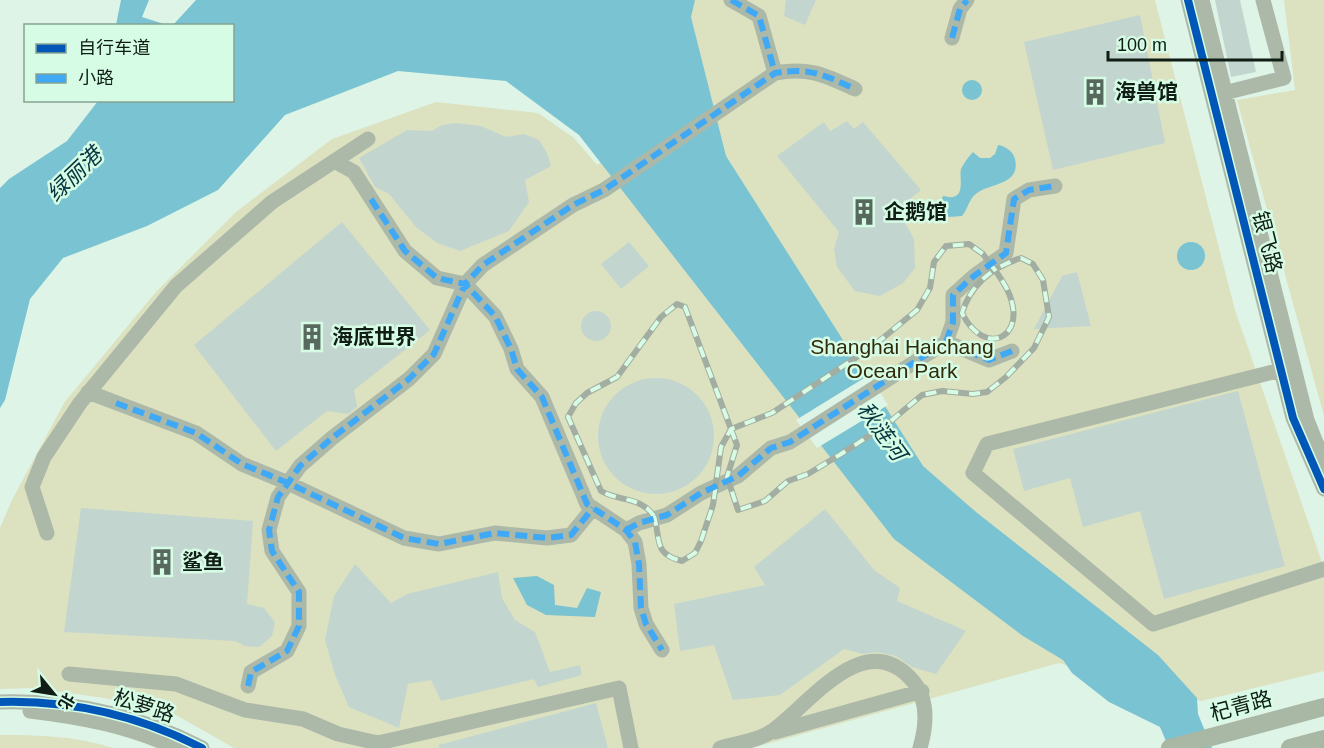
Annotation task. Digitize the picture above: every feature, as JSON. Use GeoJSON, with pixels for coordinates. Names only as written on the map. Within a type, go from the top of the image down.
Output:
{"type":"FeatureCollection","features":[{"type":"Feature","properties":{"kind":"main road","name":"杞青路"},"geometry":{"type":"LineString","coordinates":[[1170,748],[1324,707]]}},
{"type":"Feature","properties":{"kind":"main road"},"geometry":{"type":"LineString","coordinates":[[1290,748],[1324,739]]}},
{"type":"Feature","properties":{"kind":"street"},"geometry":{"type":"LineString","coordinates":[[731,0],[759,16],[775,73]]}},
{"type":"Feature","properties":{"kind":"street"},"geometry":{"type":"LineString","coordinates":[[952,38],[960,9],[967,0]]}},
{"type":"Feature","properties":{"kind":"street","name":"银飞路"},"geometry":{"type":"LineString","coordinates":[[1188,0],[1293,418],[1324,489]]}},
{"type":"Feature","properties":{"kind":"street"},"geometry":{"type":"LineString","coordinates":[[1202,0],[1307,420],[1324,462]]}},
{"type":"Feature","properties":{"kind":"street"},"geometry":{"type":"LineString","coordinates":[[1224,93],[1284,78],[1263,0]]}},
{"type":"Feature","properties":{"kind":"street"},"geometry":{"type":"LineString","coordinates":[[248,686],[251,672],[287,651],[299,626],[299,592],[272,551],[269,530],[278,497],[300,466],[332,438],[409,379],[434,354],[465,284],[483,265],[573,205],[604,190],[775,73],[799,69],[855,89]]}},
{"type":"Feature","properties":{"kind":"street"},"geometry":{"type":"LineString","coordinates":[[47,533],[32,487],[44,457],[88,392],[176,286],[272,202],[368,139]]}},
{"type":"Feature","properties":{"kind":"street"},"geometry":{"type":"LineString","coordinates":[[334,161],[354,172],[405,251],[437,278],[465,284],[495,316],[517,369],[542,397],[587,504],[626,530],[635,542],[641,608],[646,624],[662,650]]}},
{"type":"Feature","properties":{"kind":"street"},"geometry":{"type":"LineString","coordinates":[[626,530],[639,523],[667,515],[701,493],[738,476],[771,448],[790,442],[946,342],[953,322],[953,295],[974,276],[1006,253],[1014,199],[1029,190],[1055,186]]}},
{"type":"Feature","properties":{"kind":"street"},"geometry":{"type":"LineString","coordinates":[[946,342],[989,360],[1012,351]]}},
{"type":"Feature","properties":{"kind":"street"},"geometry":{"type":"LineString","coordinates":[[1281,370],[987,444],[973,473],[1153,624],[1324,569]]}},
{"type":"Feature","properties":{"kind":"street"},"geometry":{"type":"LineString","coordinates":[[88,392],[196,433],[242,464],[288,483],[404,538],[439,544],[495,533],[547,538],[571,535],[593,508]]}},
{"type":"Feature","properties":{"kind":"street"},"geometry":{"type":"LineString","coordinates":[[770,733],[848,667],[876,660],[904,670],[922,691],[926,727],[920,748]]}},
{"type":"Feature","properties":{"kind":"street"},"geometry":{"type":"LineString","coordinates":[[69,674],[176,684],[245,710],[303,719],[338,734],[378,743],[619,688],[631,748]]}},
{"type":"Feature","properties":{"kind":"street"},"geometry":{"type":"LineString","coordinates":[[720,748],[922,691]]}},
{"type":"Feature","properties":{"kind":"street","name":"松萝路"},"geometry":{"type":"LineString","coordinates":[[0,702],[69,704],[110,712],[162,728],[202,748]]}},
{"type":"Feature","properties":{"kind":"street","name":"松萝路"},"geometry":{"type":"LineString","coordinates":[[0,711],[24,710],[105,723],[143,733],[176,748]]}},
{"type":"Feature","properties":{"kind":"green space","name":"Shanghai Haichang Ocean Park"},"geometry":{"type":"Polygon","coordinates":[[[681,0],[1155,0],[1235,310],[1324,568],[1324,671],[1201,701],[1059,663],[752,748],[234,748],[176,715],[104,698],[32,688],[0,689],[0,528],[12,500],[64,403],[155,293],[236,212],[332,139],[436,102],[538,113],[574,138],[597,165],[693,97],[681,0]]]}},
{"type":"Feature","properties":{"kind":"green space"},"geometry":{"type":"Polygon","coordinates":[[[1284,0],[1324,0],[1324,416],[1237,100],[1295,90],[1284,0]]]}},
{"type":"Feature","properties":{"kind":"green space"},"geometry":{"type":"Polygon","coordinates":[[[0,735],[71,739],[113,748],[0,748],[0,735]]]}},
{"type":"Feature","properties":{"kind":"water"},"geometry":{"type":"Polygon","coordinates":[[[121,0],[149,0],[142,17],[164,24],[116,24],[121,0]]]}},
{"type":"Feature","properties":{"kind":"water"},"geometry":{"type":"Polygon","coordinates":[[[196,0],[695,0],[691,17],[726,156],[923,466],[976,512],[1158,655],[1197,698],[1198,714],[1212,748],[1169,748],[1160,727],[1109,702],[1072,673],[1063,660],[1023,636],[894,539],[579,135],[506,81],[398,71],[285,115],[218,190],[147,226],[63,258],[30,299],[5,400],[0,408],[0,188],[9,179],[67,141],[97,102],[234,102],[234,24],[174,24],[196,0]]]}},
{"type":"Feature","properties":{"kind":"water"},"geometry":{"type":"Polygon","coordinates":[[[968,80],[976,80],[982,86],[982,94],[976,100],[968,100],[962,94],[962,86],[968,80]]]}},
{"type":"Feature","properties":{"kind":"water"},"geometry":{"type":"Polygon","coordinates":[[[998,145],[1008,149],[1015,159],[1016,168],[1009,179],[974,195],[962,216],[949,217],[943,213],[941,201],[943,196],[952,197],[959,193],[961,169],[969,156],[973,152],[980,158],[990,158],[995,154],[998,145]]]}},
{"type":"Feature","properties":{"kind":"water"},"geometry":{"type":"Polygon","coordinates":[[[1191,242],[1201,246],[1205,256],[1201,266],[1191,270],[1181,266],[1177,256],[1181,246],[1191,242]]]}},
{"type":"Feature","properties":{"kind":"water"},"geometry":{"type":"Polygon","coordinates":[[[537,576],[554,585],[555,605],[577,608],[587,588],[601,592],[595,617],[546,615],[527,605],[513,578],[537,576]]]}},
{"type":"Feature","properties":{"kind":"pier"},"geometry":{"type":"Polygon","coordinates":[[[869,375],[888,405],[817,448],[796,420],[869,375]]]}},
{"type":"Feature","properties":{"kind":"building"},"geometry":{"type":"Polygon","coordinates":[[[786,0],[816,0],[805,25],[784,16],[786,0]]]}},
{"type":"Feature","properties":{"kind":"building"},"geometry":{"type":"Polygon","coordinates":[[[1215,0],[1240,0],[1256,72],[1231,77],[1215,0]]]}},
{"type":"Feature","properties":{"kind":"building","name":"海兽馆"},"geometry":{"type":"Polygon","coordinates":[[[1140,15],[1165,143],[1053,170],[1024,42],[1140,15]]]}},
{"type":"Feature","properties":{"kind":"building","name":"企鹅馆"},"geometry":{"type":"Polygon","coordinates":[[[847,121],[854,129],[863,122],[921,190],[906,202],[905,223],[914,239],[915,268],[903,283],[880,296],[855,291],[837,267],[834,249],[839,232],[777,156],[824,122],[830,131],[847,121]]]}},
{"type":"Feature","properties":{"kind":"building"},"geometry":{"type":"Polygon","coordinates":[[[455,123],[481,126],[506,137],[524,134],[539,140],[547,153],[551,166],[525,180],[529,202],[509,231],[460,251],[437,243],[416,227],[389,194],[375,187],[359,158],[407,130],[432,131],[442,125],[455,123]]]}},
{"type":"Feature","properties":{"kind":"building","name":"海底世界"},"geometry":{"type":"Polygon","coordinates":[[[342,222],[430,330],[354,390],[357,407],[348,414],[327,411],[276,451],[194,345],[342,222]]]}},
{"type":"Feature","properties":{"kind":"building"},"geometry":{"type":"Polygon","coordinates":[[[629,242],[649,266],[621,289],[601,264],[629,242]]]}},
{"type":"Feature","properties":{"kind":"building"},"geometry":{"type":"Polygon","coordinates":[[[1077,272],[1091,326],[1034,329],[1062,276],[1077,272]]]}},
{"type":"Feature","properties":{"kind":"building"},"geometry":{"type":"Polygon","coordinates":[[[596,311],[607,315],[611,326],[607,337],[596,341],[585,337],[581,326],[585,315],[596,311]]]}},
{"type":"Feature","properties":{"kind":"building"},"geometry":{"type":"Polygon","coordinates":[[[656,378],[678,382],[697,395],[710,414],[714,436],[710,458],[697,477],[678,490],[656,494],[634,490],[615,477],[602,458],[598,436],[602,414],[615,395],[634,382],[656,378]]]}},
{"type":"Feature","properties":{"kind":"building"},"geometry":{"type":"Polygon","coordinates":[[[1238,391],[1285,566],[1164,599],[1140,511],[1083,527],[1070,478],[1024,491],[1013,449],[1238,391]]]}},
{"type":"Feature","properties":{"kind":"building","name":"鲨鱼"},"geometry":{"type":"Polygon","coordinates":[[[81,508],[253,521],[247,604],[264,608],[275,622],[272,636],[259,647],[245,646],[235,641],[64,632],[81,508]]]}},
{"type":"Feature","properties":{"kind":"building"},"geometry":{"type":"Polygon","coordinates":[[[825,509],[874,570],[900,588],[897,601],[966,631],[936,674],[912,667],[896,656],[877,652],[863,654],[844,649],[780,695],[733,700],[714,645],[680,651],[674,604],[765,585],[754,567],[825,509]]]}},
{"type":"Feature","properties":{"kind":"building"},"geometry":{"type":"Polygon","coordinates":[[[355,564],[391,603],[407,594],[498,572],[502,598],[515,620],[535,632],[550,672],[580,665],[582,675],[538,687],[534,679],[441,701],[431,680],[408,684],[399,728],[349,707],[335,675],[325,640],[334,596],[355,564]]]}},
{"type":"Feature","properties":{"kind":"building"},"geometry":{"type":"Polygon","coordinates":[[[596,703],[608,748],[439,748],[439,745],[596,703]]]}},
{"type":"Feature","properties":{"kind":"railway"},"geometry":{"type":"LineString","coordinates":[[654,516],[636,502],[601,491],[568,417],[576,403],[587,393],[617,377],[661,317],[677,304],[685,307],[737,445],[727,477],[738,510],[765,501],[788,481],[808,474],[841,454],[886,425],[922,395],[942,391],[973,394],[987,392],[1006,377],[1034,348],[1049,317],[1043,280],[1033,264],[1021,258],[1001,266],[992,272],[984,278],[971,293],[962,313],[971,327],[981,335],[991,338],[1007,333],[1012,324],[1014,313],[1008,291],[1000,277],[995,270],[994,269],[983,254],[969,244],[946,246],[934,262],[930,288],[917,310],[872,347],[772,413],[731,429],[721,447],[713,505],[695,553],[682,561],[666,554],[660,545],[654,516]]}},
{"type":"Feature","properties":{"kind":"marked path"},"geometry":{"type":"LineString","coordinates":[[731,0],[759,16],[775,73]]}},
{"type":"Feature","properties":{"kind":"marked path"},"geometry":{"type":"LineString","coordinates":[[952,38],[960,9],[967,0]]}},
{"type":"Feature","properties":{"kind":"marked path"},"geometry":{"type":"LineString","coordinates":[[248,686],[251,672],[287,651],[299,626],[299,592],[272,551],[269,530],[278,497],[300,466],[332,438],[409,379],[434,354],[465,284],[483,265],[573,205],[604,190],[775,73],[787,71],[816,73],[855,89]]}},
{"type":"Feature","properties":{"kind":"marked path"},"geometry":{"type":"LineString","coordinates":[[1012,351],[989,360],[946,342],[953,322],[953,295],[974,276],[1006,253],[1014,199],[1029,190],[1055,186]]}},
{"type":"Feature","properties":{"kind":"marked path"},"geometry":{"type":"LineString","coordinates":[[371,199],[405,251],[437,278],[465,284],[495,316],[511,349],[517,369],[542,397],[587,504],[626,530],[635,542],[639,564],[641,608],[646,624],[662,650]]}},
{"type":"Feature","properties":{"kind":"marked path"},"geometry":{"type":"LineString","coordinates":[[626,530],[639,523],[667,515],[701,493],[738,476],[771,448],[790,442],[946,342]]}},
{"type":"Feature","properties":{"kind":"marked path"},"geometry":{"type":"LineString","coordinates":[[116,403],[196,433],[242,464],[288,483],[404,538],[439,544],[495,533],[547,538],[571,535],[593,508]]}},
{"type":"Feature","properties":{"kind":"cycle path"},"geometry":{"type":"LineString","coordinates":[[1188,0],[1293,418],[1324,489]]}},
{"type":"Feature","properties":{"kind":"cycle path"},"geometry":{"type":"LineString","coordinates":[[0,702],[53,704],[104,712],[154,727],[202,748]]}},
{"type":"Feature","properties":{"kind":"place","name":"海兽馆"},"geometry":{"type":"Point","coordinates":[1095,92]}},
{"type":"Feature","properties":{"kind":"place","name":"企鹅馆"},"geometry":{"type":"Point","coordinates":[864,212]}},
{"type":"Feature","properties":{"kind":"place","name":"海底世界"},"geometry":{"type":"Point","coordinates":[312,337]}},
{"type":"Feature","properties":{"kind":"place","name":"鲨鱼"},"geometry":{"type":"Point","coordinates":[162,562]}},
{"type":"Feature","properties":{"kind":"water label","name":"绿丽港"},"geometry":{"type":"Point","coordinates":[74,174]}},
{"type":"Feature","properties":{"kind":"water label","name":"秋涟河"},"geometry":{"type":"Point","coordinates":[882,431]}}]}
